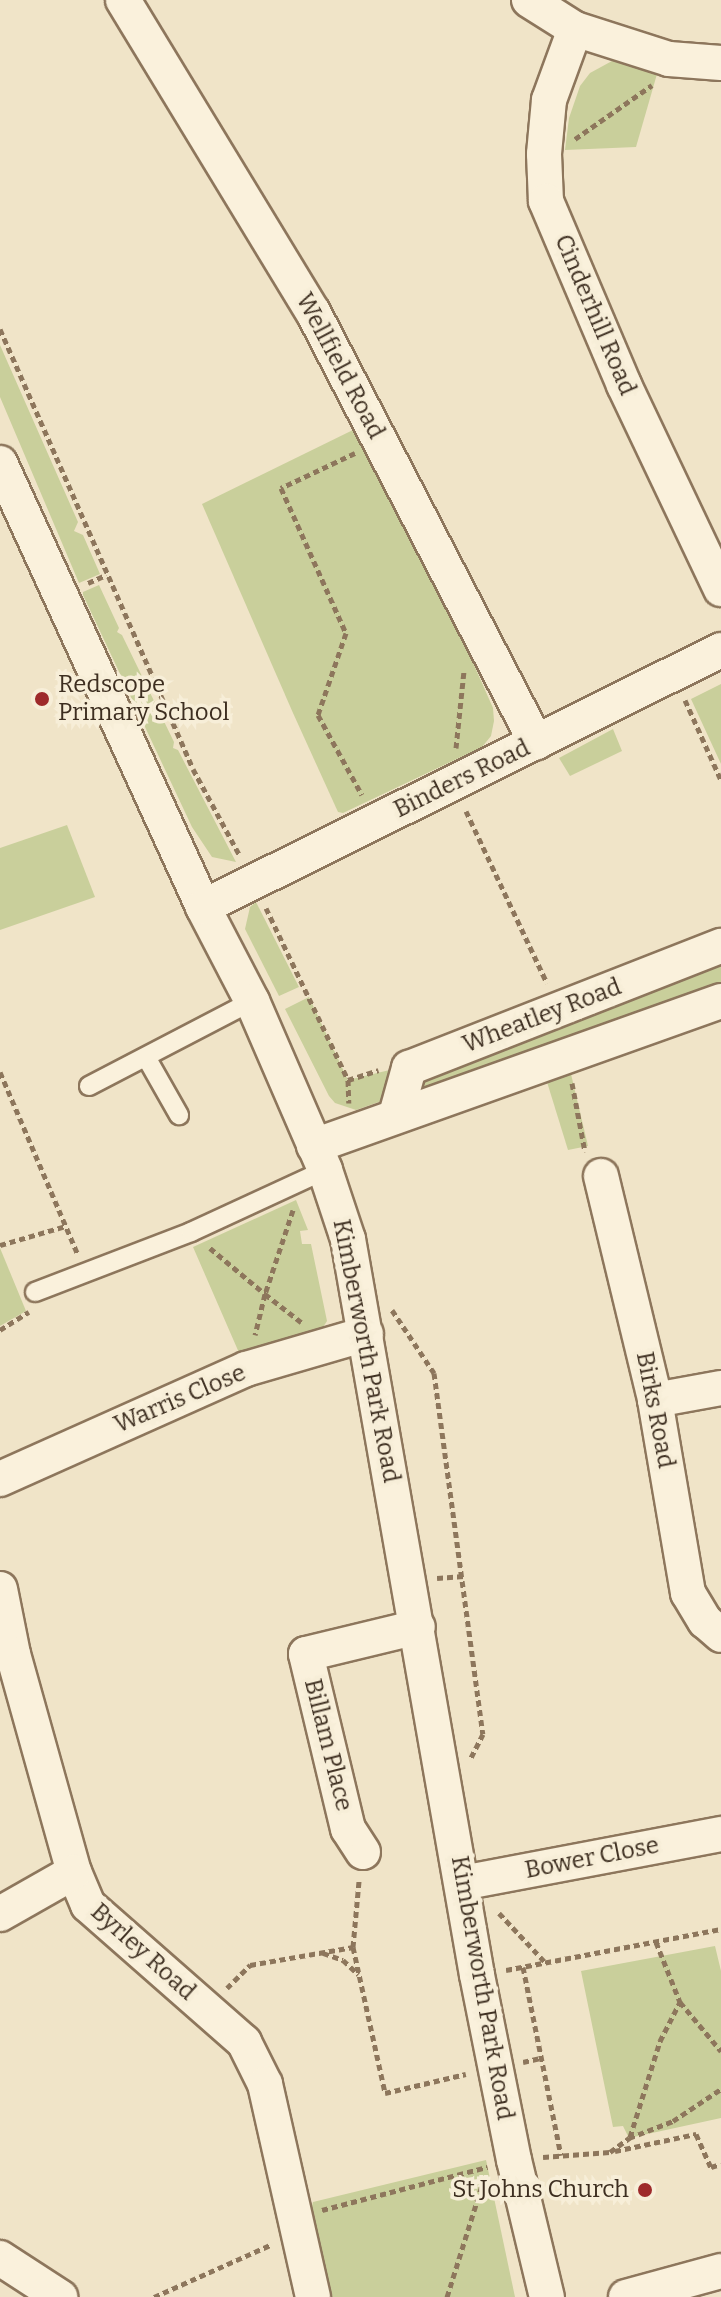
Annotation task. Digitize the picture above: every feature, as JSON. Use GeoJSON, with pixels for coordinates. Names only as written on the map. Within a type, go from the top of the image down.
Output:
{"type":"FeatureCollection","features":[{"type":"Feature","properties":{"kind":"street","name":"Wellfield Road"},"geometry":{"type":"LineString","coordinates":[[123,0],[313,312],[536,743]]}},
{"type":"Feature","properties":{"kind":"street"},"geometry":{"type":"LineString","coordinates":[[529,0],[575,29],[664,57],[721,63]]}},
{"type":"Feature","properties":{"kind":"street","name":"Cinderhill Road"},"geometry":{"type":"LineString","coordinates":[[575,29],[549,100],[544,146],[546,201],[624,385],[721,589]]}},
{"type":"Feature","properties":{"kind":"street","name":"Kimberworth Park Road"},"geometry":{"type":"LineString","coordinates":[[1,466],[203,907],[252,1001],[314,1165],[348,1239],[495,2068],[501,2164],[547,2297]]}},
{"type":"Feature","properties":{"kind":"street","name":"Binders Road"},"geometry":{"type":"LineString","coordinates":[[203,907],[721,650]]}},
{"type":"Feature","properties":{"kind":"street","name":"Wheatley Road"},"geometry":{"type":"LineString","coordinates":[[396,1115],[409,1068],[721,946]]}},
{"type":"Feature","properties":{"kind":"street","name":"Wheatley Road"},"geometry":{"type":"LineString","coordinates":[[314,1165],[396,1115],[721,1001]]}},
{"type":"Feature","properties":{"kind":"street","name":"Birks Road"},"geometry":{"type":"LineString","coordinates":[[601,1176],[655,1400],[688,1593],[705,1621],[721,1635]]}},
{"type":"Feature","properties":{"kind":"street","name":"Warris Close"},"geometry":{"type":"LineString","coordinates":[[0,1479],[246,1369],[366,1334]]}},
{"type":"Feature","properties":{"kind":"street"},"geometry":{"type":"LineString","coordinates":[[655,1400],[721,1388]]}},
{"type":"Feature","properties":{"kind":"street","name":"Byrley Road"},"geometry":{"type":"LineString","coordinates":[[0,1589],[13,1654],[74,1872],[88,1905],[244,2042],[265,2084],[313,2297]]}},
{"type":"Feature","properties":{"kind":"street","name":"Billam Place"},"geometry":{"type":"LineString","coordinates":[[363,1852],[348,1829],[306,1654],[418,1627]]}},
{"type":"Feature","properties":{"kind":"street","name":"Bower Close"},"geometry":{"type":"LineString","coordinates":[[462,1883],[721,1834]]}},
{"type":"Feature","properties":{"kind":"street"},"geometry":{"type":"LineString","coordinates":[[0,1914],[74,1872]]}},
{"type":"Feature","properties":{"kind":"street"},"geometry":{"type":"LineString","coordinates":[[0,2258],[60,2297]]}},
{"type":"Feature","properties":{"kind":"street"},"geometry":{"type":"LineString","coordinates":[[626,2297],[721,2271]]}},
{"type":"Feature","properties":{"kind":"lane"},"geometry":{"type":"LineString","coordinates":[[89,1086],[252,1001]]}},
{"type":"Feature","properties":{"kind":"lane"},"geometry":{"type":"LineString","coordinates":[[146,1057],[179,1115]]}},
{"type":"Feature","properties":{"kind":"lane"},"geometry":{"type":"LineString","coordinates":[[35,1292],[191,1232],[314,1165]]}},
{"type":"Feature","properties":{"kind":"path"},"geometry":{"type":"LineString","coordinates":[[544,146],[566,145],[652,87],[664,57]]}},
{"type":"Feature","properties":{"kind":"path"},"geometry":{"type":"LineString","coordinates":[[0,329],[193,769],[253,882],[348,1080]]}},
{"type":"Feature","properties":{"kind":"path"},"geometry":{"type":"LineString","coordinates":[[376,821],[318,715],[346,633],[281,488],[380,440]]}},
{"type":"Feature","properties":{"kind":"path"},"geometry":{"type":"LineString","coordinates":[[465,666],[453,783],[560,1010]]}},
{"type":"Feature","properties":{"kind":"path"},"geometry":{"type":"LineString","coordinates":[[672,675],[721,780]]}},
{"type":"Feature","properties":{"kind":"path"},"geometry":{"type":"LineString","coordinates":[[574,1052],[571,1076],[584,1151],[601,1176]]}},
{"type":"Feature","properties":{"kind":"path"},"geometry":{"type":"LineString","coordinates":[[0,1072],[86,1273]]}},
{"type":"Feature","properties":{"kind":"path"},"geometry":{"type":"LineString","coordinates":[[246,1369],[265,1294],[314,1165]]}},
{"type":"Feature","properties":{"kind":"path"},"geometry":{"type":"LineString","coordinates":[[0,1245],[66,1226]]}},
{"type":"Feature","properties":{"kind":"path"},"geometry":{"type":"LineString","coordinates":[[191,1232],[330,1345]]}},
{"type":"Feature","properties":{"kind":"path"},"geometry":{"type":"LineString","coordinates":[[0,1330],[29,1314],[35,1292]]}},
{"type":"Feature","properties":{"kind":"path"},"geometry":{"type":"LineString","coordinates":[[388,1305],[434,1373],[480,1704],[483,1734],[449,1802]]}},
{"type":"Feature","properties":{"kind":"path"},"geometry":{"type":"LineString","coordinates":[[363,1852],[353,1947],[385,2093],[495,2068]]}},
{"type":"Feature","properties":{"kind":"path"},"geometry":{"type":"LineString","coordinates":[[462,1883],[491,1905],[545,1962]]}},
{"type":"Feature","properties":{"kind":"path"},"geometry":{"type":"LineString","coordinates":[[477,1975],[721,1929]]}},
{"type":"Feature","properties":{"kind":"path"},"geometry":{"type":"LineString","coordinates":[[656,1942],[680,2002],[721,2051]]}},
{"type":"Feature","properties":{"kind":"path"},"geometry":{"type":"LineString","coordinates":[[205,2009],[250,1965],[353,1947]]}},
{"type":"Feature","properties":{"kind":"path"},"geometry":{"type":"LineString","coordinates":[[322,1952],[343,1960],[358,1974]]}},
{"type":"Feature","properties":{"kind":"path"},"geometry":{"type":"LineString","coordinates":[[523,1967],[561,2155]]}},
{"type":"Feature","properties":{"kind":"path"},"geometry":{"type":"LineString","coordinates":[[629,2138],[660,2041],[680,2002]]}},
{"type":"Feature","properties":{"kind":"path"},"geometry":{"type":"LineString","coordinates":[[610,2152],[629,2138],[673,2121],[721,2089]]}},
{"type":"Feature","properties":{"kind":"path"},"geometry":{"type":"LineString","coordinates":[[154,2297],[297,2224],[501,2164],[610,2152],[696,2134],[711,2167],[721,2164]]}},
{"type":"Feature","properties":{"kind":"path"},"geometry":{"type":"LineString","coordinates":[[447,2297],[501,2164]]}},
{"type":"Feature","properties":{"kind":"green space"},"geometry":{"type":"Polygon","coordinates":[[[612,61],[657,74],[636,147],[565,150],[569,118],[580,86],[590,73],[612,61]]]}},
{"type":"Feature","properties":{"kind":"green space"},"geometry":{"type":"Polygon","coordinates":[[[0,345],[78,522],[74,531],[83,535],[100,574],[79,583],[0,397],[0,345]]]}},
{"type":"Feature","properties":{"kind":"green space"},"geometry":{"type":"Polygon","coordinates":[[[355,429],[452,615],[493,708],[494,721],[491,736],[482,747],[343,813],[338,812],[202,504],[355,429]]]}},
{"type":"Feature","properties":{"kind":"green space"},"geometry":{"type":"Polygon","coordinates":[[[99,585],[119,628],[117,632],[122,635],[174,742],[173,748],[178,750],[236,862],[212,857],[192,827],[83,595],[83,592],[99,585]]]}},
{"type":"Feature","properties":{"kind":"green space"},"geometry":{"type":"Polygon","coordinates":[[[721,684],[721,764],[691,699],[721,684]]]}},
{"type":"Feature","properties":{"kind":"green space"},"geometry":{"type":"Polygon","coordinates":[[[613,729],[622,751],[570,776],[559,758],[613,729]]]}},
{"type":"Feature","properties":{"kind":"green space"},"geometry":{"type":"Polygon","coordinates":[[[67,825],[95,897],[0,930],[0,848],[67,825]]]}},
{"type":"Feature","properties":{"kind":"green space"},"geometry":{"type":"Polygon","coordinates":[[[256,902],[299,987],[279,996],[245,929],[250,907],[256,902]]]}},
{"type":"Feature","properties":{"kind":"green space"},"geometry":{"type":"Polygon","coordinates":[[[721,962],[721,990],[421,1091],[422,1081],[721,962]]]}},
{"type":"Feature","properties":{"kind":"green space"},"geometry":{"type":"Polygon","coordinates":[[[309,997],[348,1080],[398,1068],[390,1098],[356,1110],[335,1103],[329,1096],[285,1009],[309,997]]]}},
{"type":"Feature","properties":{"kind":"green space"},"geometry":{"type":"Polygon","coordinates":[[[571,1074],[588,1146],[568,1150],[547,1082],[571,1074]]]}},
{"type":"Feature","properties":{"kind":"green space"},"geometry":{"type":"Polygon","coordinates":[[[296,1200],[308,1230],[300,1231],[302,1244],[311,1244],[327,1321],[318,1335],[240,1355],[193,1247],[296,1200]]]}},
{"type":"Feature","properties":{"kind":"green space"},"geometry":{"type":"Polygon","coordinates":[[[0,1248],[26,1311],[0,1326],[0,1248]]]}},
{"type":"Feature","properties":{"kind":"green space"},"geometry":{"type":"Polygon","coordinates":[[[715,1946],[721,1971],[721,2118],[629,2138],[623,2126],[613,2127],[581,1971],[715,1946]]]}},
{"type":"Feature","properties":{"kind":"green space"},"geometry":{"type":"Polygon","coordinates":[[[486,2160],[515,2297],[326,2297],[308,2221],[313,2202],[486,2160]]]}},
{"type":"Feature","properties":{"kind":"place","name":"Redscope Primary School"},"geometry":{"type":"Point","coordinates":[42,699]}},
{"type":"Feature","properties":{"kind":"place","name":"St Johns Church"},"geometry":{"type":"Point","coordinates":[645,2190]}}]}
